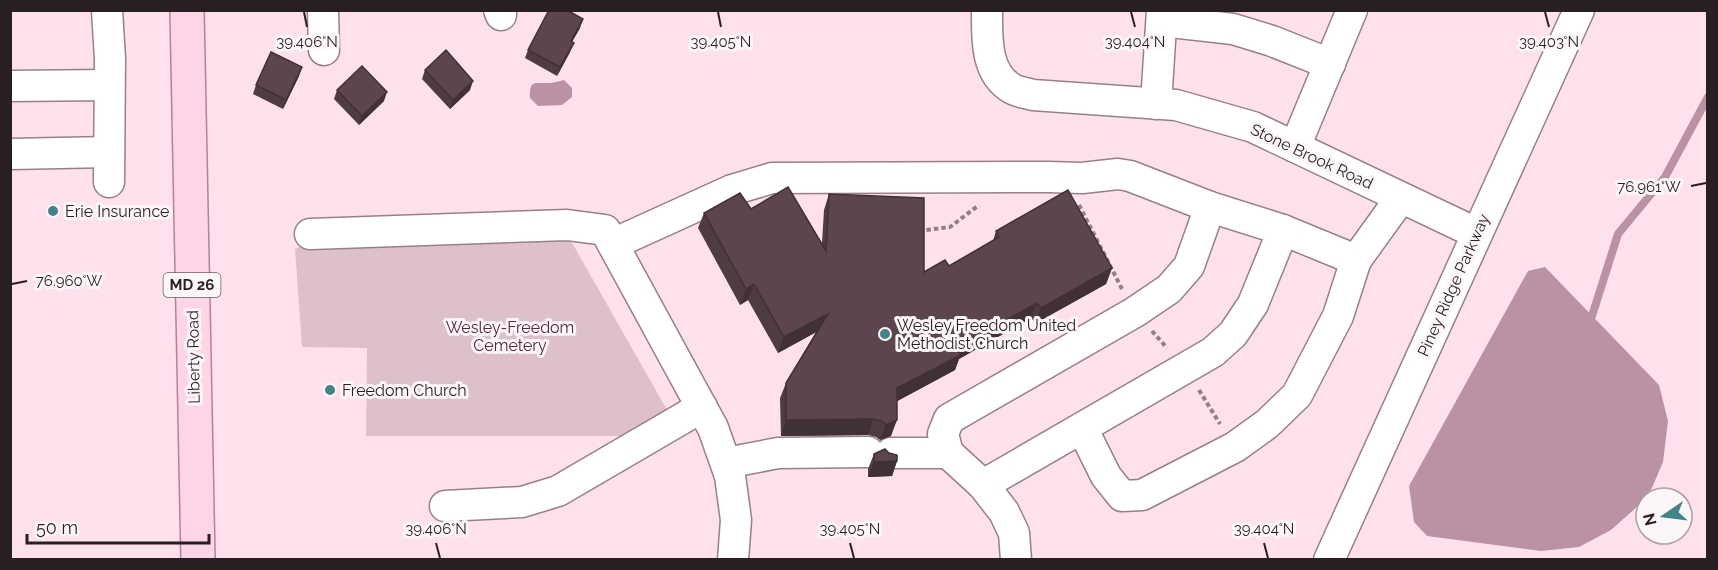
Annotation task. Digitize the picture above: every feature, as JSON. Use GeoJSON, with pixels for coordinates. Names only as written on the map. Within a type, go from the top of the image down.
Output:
{"type":"FeatureCollection","features":[{"type":"Feature","properties":{"kind":"main road","name":"Liberty Road"},"geometry":{"type":"LineString","coordinates":[[187,10],[198,560]]}},
{"type":"Feature","properties":{"kind":"street"},"geometry":{"type":"LineString","coordinates":[[107,10],[109,182]]}},
{"type":"Feature","properties":{"kind":"street"},"geometry":{"type":"LineString","coordinates":[[323,10],[324,50]]}},
{"type":"Feature","properties":{"kind":"street","name":"Stone Brook Road"},"geometry":{"type":"LineString","coordinates":[[987,10],[990,57],[996,74],[1011,88],[1034,95],[1176,105],[1253,127],[1400,199],[1476,233]]}},
{"type":"Feature","properties":{"kind":"street"},"geometry":{"type":"LineString","coordinates":[[1295,147],[1352,10]]}},
{"type":"Feature","properties":{"kind":"street","name":"Piney Ridge Parkway"},"geometry":{"type":"LineString","coordinates":[[1329,560],[1579,10]]}},
{"type":"Feature","properties":{"kind":"street"},"geometry":{"type":"LineString","coordinates":[[1156,104],[1162,16],[1233,29],[1272,41],[1330,64]]}},
{"type":"Feature","properties":{"kind":"street"},"geometry":{"type":"LineString","coordinates":[[10,86],[109,85]]}},
{"type":"Feature","properties":{"kind":"street"},"geometry":{"type":"LineString","coordinates":[[10,154],[109,152]]}},
{"type":"Feature","properties":{"kind":"street"},"geometry":{"type":"LineString","coordinates":[[613,243],[732,190],[772,178],[1082,178],[1118,174],[1130,176],[1209,207],[1283,230],[1356,260]]}},
{"type":"Feature","properties":{"kind":"street"},"geometry":{"type":"LineString","coordinates":[[1082,428],[1106,476],[1122,496],[1142,495],[1234,447],[1267,424],[1297,395],[1338,316],[1356,260],[1400,199]]}},
{"type":"Feature","properties":{"kind":"street"},"geometry":{"type":"LineString","coordinates":[[1016,560],[1014,533],[1004,512],[983,486],[948,453],[942,434],[949,419],[1135,312],[1169,289],[1189,266],[1209,207]]}},
{"type":"Feature","properties":{"kind":"street"},"geometry":{"type":"LineString","coordinates":[[310,234],[567,225],[605,230],[713,428],[730,476],[736,520],[733,560]]}},
{"type":"Feature","properties":{"kind":"street"},"geometry":{"type":"LineString","coordinates":[[983,486],[1213,352],[1233,334],[1253,304],[1283,230]]}},
{"type":"Feature","properties":{"kind":"street"},"geometry":{"type":"LineString","coordinates":[[445,506],[522,502],[558,491],[702,407]]}},
{"type":"Feature","properties":{"kind":"street"},"geometry":{"type":"LineString","coordinates":[[726,463],[778,453],[948,453]]}},
{"type":"Feature","properties":{"kind":"path"},"geometry":{"type":"LineString","coordinates":[[1075,198],[1135,312],[1185,368],[1234,447]]}},
{"type":"Feature","properties":{"kind":"path"},"geometry":{"type":"LineString","coordinates":[[918,231],[950,227],[982,202]]}},
{"type":"Feature","properties":{"kind":"green space","name":"Wesley-Freedom Cemetery"},"geometry":{"type":"Polygon","coordinates":[[[558,235],[571,241],[667,410],[622,436],[366,436],[367,348],[302,347],[295,249],[312,242],[558,235]]]}},
{"type":"Feature","properties":{"kind":"shaded area"},"geometry":{"type":"Polygon","coordinates":[[[564,80],[572,88],[572,97],[562,105],[538,106],[530,98],[531,87],[534,83],[564,80]]]}},
{"type":"Feature","properties":{"kind":"shaded area"},"geometry":{"type":"Polygon","coordinates":[[[1545,267],[1659,385],[1668,421],[1663,462],[1653,486],[1634,486],[1634,509],[1611,530],[1579,547],[1541,551],[1427,536],[1414,522],[1409,486],[1528,271],[1545,267]]]}},
{"type":"Feature","properties":{"kind":"building"},"geometry":{"type":"Polygon","coordinates":[[[549,10],[567,10],[583,19],[571,41],[574,43],[560,67],[528,50],[549,10]]]}},
{"type":"Feature","properties":{"kind":"building"},"geometry":{"type":"Polygon","coordinates":[[[446,50],[473,81],[453,100],[425,70],[446,50]]]}},
{"type":"Feature","properties":{"kind":"building"},"geometry":{"type":"Polygon","coordinates":[[[271,52],[302,67],[286,100],[256,85],[271,52]]]}},
{"type":"Feature","properties":{"kind":"building"},"geometry":{"type":"Polygon","coordinates":[[[362,66],[387,92],[362,116],[337,90],[362,66]]]}},
{"type":"Feature","properties":{"kind":"building","name":"Wesley Freedom United Methodist Church"},"geometry":{"type":"Polygon","coordinates":[[[788,187],[826,251],[829,194],[924,198],[924,272],[945,260],[949,266],[999,237],[996,231],[1068,190],[1112,268],[1041,308],[1037,303],[956,348],[961,355],[897,388],[897,420],[886,425],[882,421],[873,419],[786,420],[786,383],[828,314],[784,337],[754,284],[746,289],[704,213],[740,193],[751,209],[788,187]]]}},
{"type":"Feature","properties":{"kind":"building"},"geometry":{"type":"Polygon","coordinates":[[[885,449],[897,455],[897,461],[874,462],[874,454],[885,449]]]}},
{"type":"Feature","properties":{"kind":"waterway"},"geometry":{"type":"LineString","coordinates":[[1592,316],[1618,234],[1665,177],[1708,97]]}},
{"type":"Feature","properties":{"kind":"place","name":"Erie Insurance"},"geometry":{"type":"Point","coordinates":[53,211]}},
{"type":"Feature","properties":{"kind":"place","name":"Wesley Freedom United Methodist Church"},"geometry":{"type":"Point","coordinates":[885,334]}},
{"type":"Feature","properties":{"kind":"place","name":"Freedom Church"},"geometry":{"type":"Point","coordinates":[330,390]}}]}
